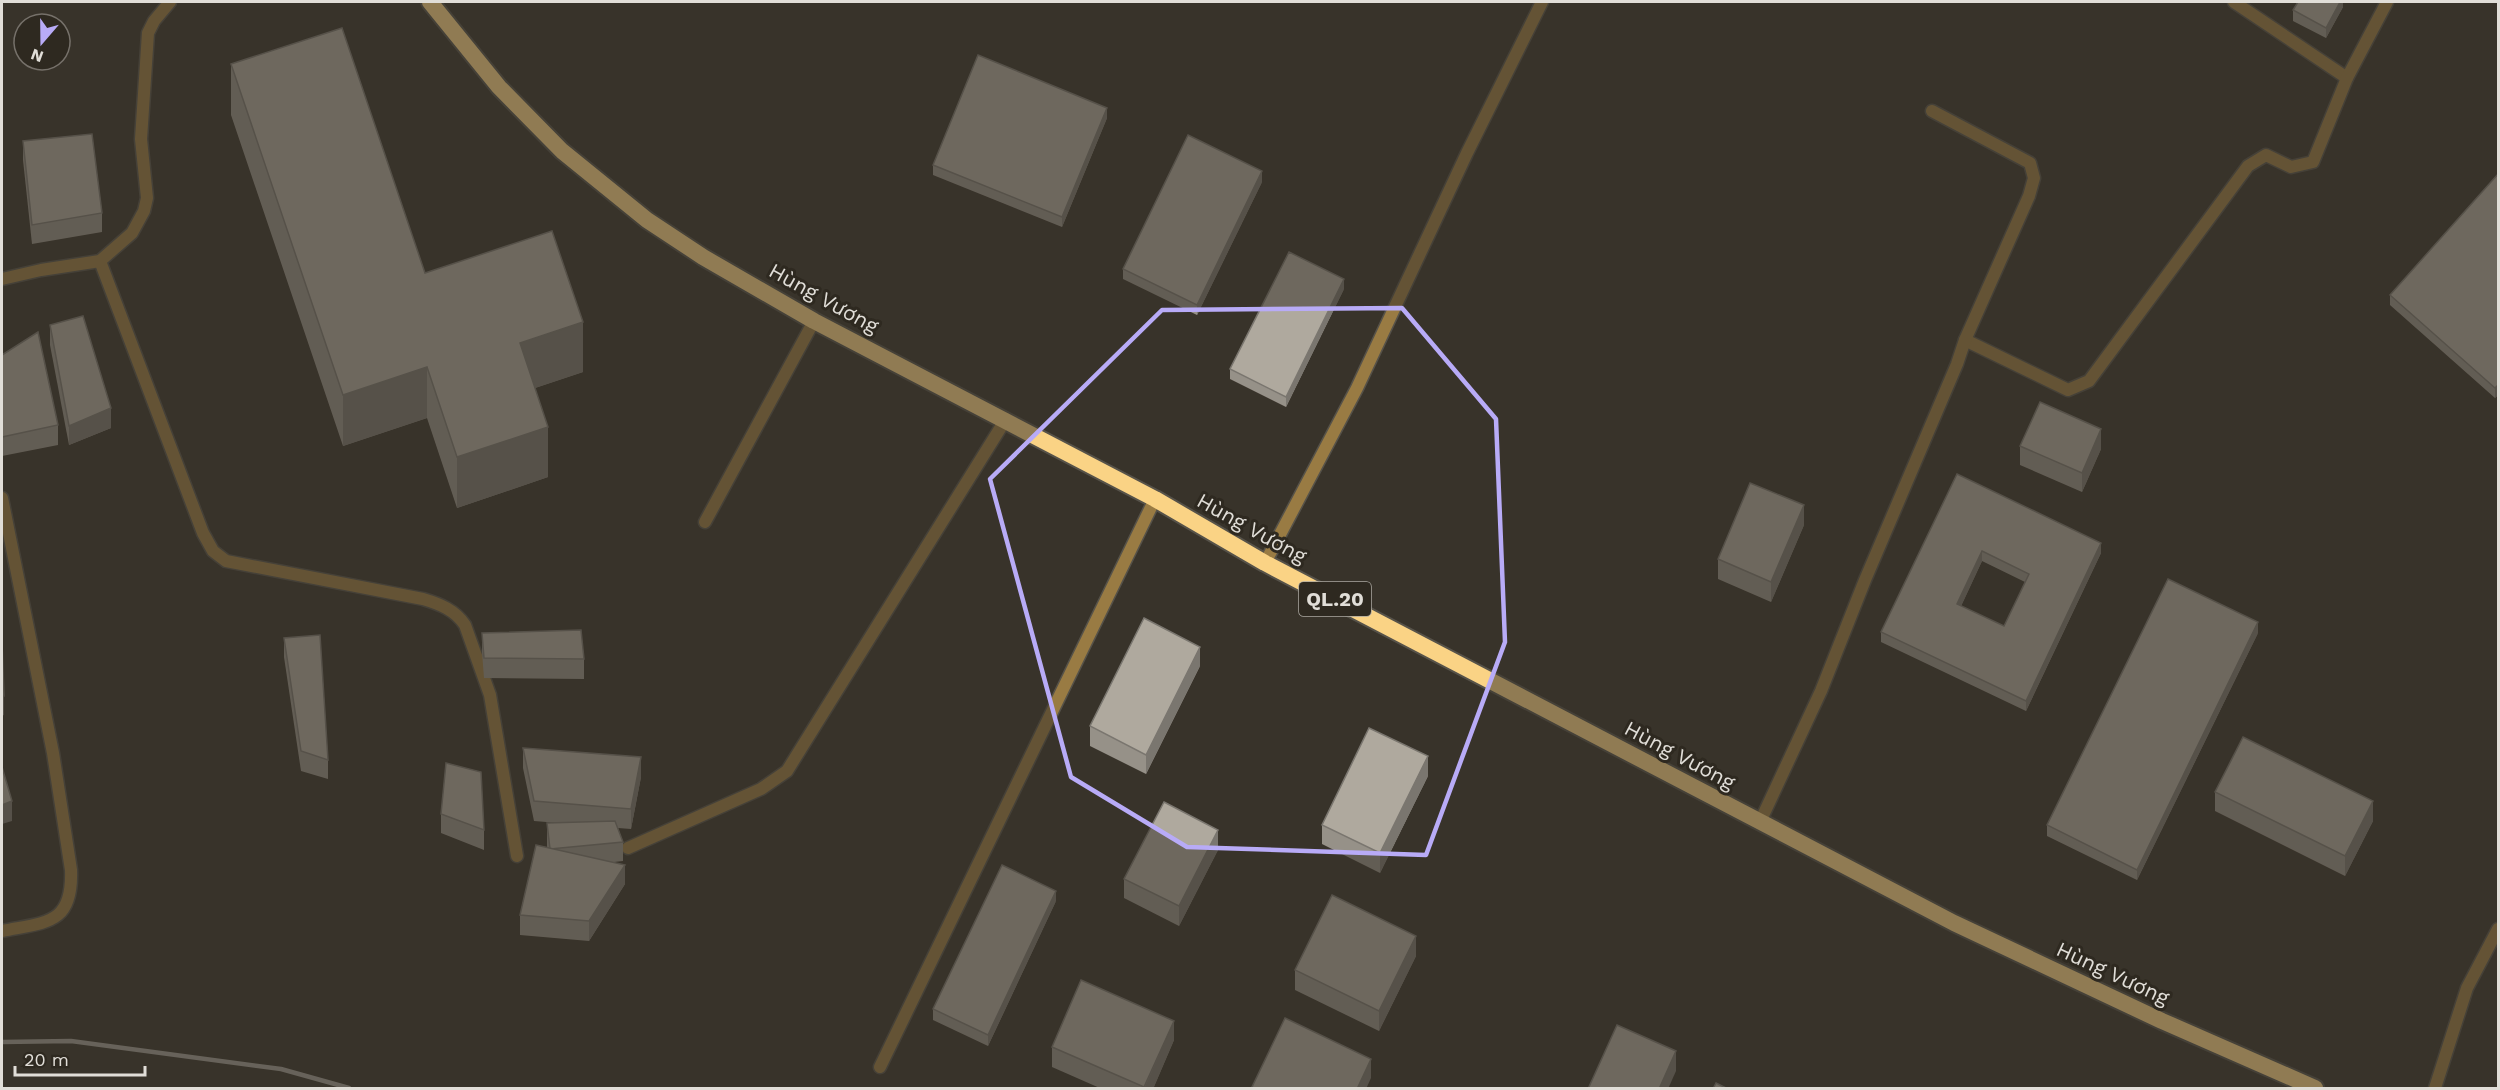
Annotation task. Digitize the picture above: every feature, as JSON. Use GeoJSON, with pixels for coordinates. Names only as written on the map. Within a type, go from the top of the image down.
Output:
{"type":"FeatureCollection","features":[{"type":"Feature","properties":{"kind":"highway","name":"Hùng Vương"},"geometry":{"type":"LineString","coordinates":[[430,2],[500,87],[562,152],[647,220],[703,257],[814,321],[1155,498],[1265,563],[1954,923],[2162,1021],[2315,1089]]}},
{"type":"Feature","properties":{"kind":"street"},"geometry":{"type":"LineString","coordinates":[[2,279],[41,270],[100,261],[132,233],[144,211],[147,198],[141,139],[148,33],[153,21],[170,2]]}},
{"type":"Feature","properties":{"kind":"street"},"geometry":{"type":"LineString","coordinates":[[1265,563],[1357,388],[1467,153],[1542,2]]}},
{"type":"Feature","properties":{"kind":"street"},"geometry":{"type":"LineString","coordinates":[[2234,2],[2347,78]]}},
{"type":"Feature","properties":{"kind":"street"},"geometry":{"type":"LineString","coordinates":[[1965,340],[2068,390],[2089,381],[2248,166],[2266,155],[2291,167],[2313,162],[2347,78],[2387,2]]}},
{"type":"Feature","properties":{"kind":"street"},"geometry":{"type":"LineString","coordinates":[[1760,822],[1821,691],[1965,340],[2029,196],[2034,178],[2030,163],[1932,111]]}},
{"type":"Feature","properties":{"kind":"street"},"geometry":{"type":"LineString","coordinates":[[100,261],[203,533],[213,551],[226,561],[423,599],[439,604],[459,616],[465,625],[490,695],[517,856]]}},
{"type":"Feature","properties":{"kind":"street"},"geometry":{"type":"LineString","coordinates":[[705,522],[814,321]]}},
{"type":"Feature","properties":{"kind":"street"},"geometry":{"type":"LineString","coordinates":[[628,848],[761,789],[787,771],[1006,419]]}},
{"type":"Feature","properties":{"kind":"street"},"geometry":{"type":"LineString","coordinates":[[2,498],[53,753],[72,890],[62,912],[50,921],[2,931]]}},
{"type":"Feature","properties":{"kind":"street"},"geometry":{"type":"LineString","coordinates":[[880,1067],[1155,498]]}},
{"type":"Feature","properties":{"kind":"street"},"geometry":{"type":"LineString","coordinates":[[2435,1089],[2467,987],[2499,929]]}},
{"type":"Feature","properties":{"kind":"highlighted area"},"geometry":{"type":"Polygon","coordinates":[[[1402,308],[1496,419],[1505,642],[1426,855],[1187,847],[1071,777],[990,479],[1162,310],[1402,308]]]}},
{"type":"Feature","properties":{"kind":"building"},"geometry":{"type":"Polygon","coordinates":[[[2298,2],[2340,2],[2326,28],[2293,10],[2298,2]]]}},
{"type":"Feature","properties":{"kind":"building"},"geometry":{"type":"Polygon","coordinates":[[[342,28],[425,273],[552,231],[583,322],[520,343],[548,427],[457,457],[427,367],[343,395],[231,64],[342,28]]]}},
{"type":"Feature","properties":{"kind":"building"},"geometry":{"type":"Polygon","coordinates":[[[978,55],[1107,108],[1062,217],[933,165],[978,55]]]}},
{"type":"Feature","properties":{"kind":"building"},"geometry":{"type":"Polygon","coordinates":[[[92,134],[102,213],[32,225],[23,141],[92,134]]]}},
{"type":"Feature","properties":{"kind":"building"},"geometry":{"type":"Polygon","coordinates":[[[1188,135],[1262,171],[1197,305],[1123,269],[1188,135]]]}},
{"type":"Feature","properties":{"kind":"building"},"geometry":{"type":"Polygon","coordinates":[[[2499,173],[2499,384],[2495,388],[2390,295],[2499,173]]]}},
{"type":"Feature","properties":{"kind":"building"},"geometry":{"type":"Polygon","coordinates":[[[1289,252],[1344,279],[1286,397],[1230,369],[1289,252]]]}},
{"type":"Feature","properties":{"kind":"building"},"geometry":{"type":"Polygon","coordinates":[[[83,316],[111,408],[69,426],[50,325],[83,316]]]}},
{"type":"Feature","properties":{"kind":"building"},"geometry":{"type":"Polygon","coordinates":[[[38,332],[58,425],[2,437],[2,355],[38,332]]]}},
{"type":"Feature","properties":{"kind":"building"},"geometry":{"type":"Polygon","coordinates":[[[2040,402],[2101,429],[2082,473],[2020,446],[2040,402]]]}},
{"type":"Feature","properties":{"kind":"building"},"geometry":{"type":"Polygon","coordinates":[[[1957,474],[2101,543],[2026,701],[1881,632],[1957,474]],[[1982,551],[1957,604],[2004,626],[2029,574],[1982,551]]]}},
{"type":"Feature","properties":{"kind":"building"},"geometry":{"type":"Polygon","coordinates":[[[1750,483],[1804,505],[1771,582],[1718,559],[1750,483]]]}},
{"type":"Feature","properties":{"kind":"building"},"geometry":{"type":"Polygon","coordinates":[[[2168,579],[2258,622],[2137,870],[2047,825],[2168,579]]]}},
{"type":"Feature","properties":{"kind":"building"},"geometry":{"type":"Polygon","coordinates":[[[1144,618],[1200,647],[1146,755],[1090,726],[1144,618]]]}},
{"type":"Feature","properties":{"kind":"building"},"geometry":{"type":"Polygon","coordinates":[[[581,630],[584,659],[484,658],[482,633],[581,630]]]}},
{"type":"Feature","properties":{"kind":"building"},"geometry":{"type":"Polygon","coordinates":[[[320,635],[328,760],[301,751],[284,638],[320,635]]]}},
{"type":"Feature","properties":{"kind":"building"},"geometry":{"type":"Polygon","coordinates":[[[2,642],[4,696],[2,696],[2,642]]]}},
{"type":"Feature","properties":{"kind":"building"},"geometry":{"type":"Polygon","coordinates":[[[1369,728],[1428,756],[1380,853],[1322,825],[1369,728]]]}},
{"type":"Feature","properties":{"kind":"building"},"geometry":{"type":"Polygon","coordinates":[[[2243,737],[2373,801],[2345,856],[2215,792],[2243,737]]]}},
{"type":"Feature","properties":{"kind":"building"},"geometry":{"type":"Polygon","coordinates":[[[523,748],[641,757],[631,809],[534,801],[523,748]]]}},
{"type":"Feature","properties":{"kind":"building"},"geometry":{"type":"Polygon","coordinates":[[[446,763],[481,772],[484,830],[441,814],[446,763]]]}},
{"type":"Feature","properties":{"kind":"building"},"geometry":{"type":"Polygon","coordinates":[[[2,767],[12,801],[2,805],[2,767]]]}},
{"type":"Feature","properties":{"kind":"building"},"geometry":{"type":"Polygon","coordinates":[[[1164,802],[1218,830],[1179,906],[1124,879],[1164,802]]]}},
{"type":"Feature","properties":{"kind":"building"},"geometry":{"type":"Polygon","coordinates":[[[615,821],[623,842],[550,849],[547,823],[615,821]]]}},
{"type":"Feature","properties":{"kind":"building"},"geometry":{"type":"Polygon","coordinates":[[[536,845],[625,865],[589,921],[520,915],[536,845]]]}},
{"type":"Feature","properties":{"kind":"building"},"geometry":{"type":"Polygon","coordinates":[[[1002,865],[1056,891],[988,1035],[933,1009],[1002,865]]]}},
{"type":"Feature","properties":{"kind":"building"},"geometry":{"type":"Polygon","coordinates":[[[1332,895],[1416,936],[1379,1011],[1295,970],[1332,895]]]}},
{"type":"Feature","properties":{"kind":"building"},"geometry":{"type":"Polygon","coordinates":[[[1081,980],[1174,1021],[1144,1087],[1052,1047],[1081,980]]]}},
{"type":"Feature","properties":{"kind":"building"},"geometry":{"type":"Polygon","coordinates":[[[1285,1018],[1371,1059],[1357,1089],[1256,1089],[1252,1087],[1285,1018]]]}},
{"type":"Feature","properties":{"kind":"building"},"geometry":{"type":"Polygon","coordinates":[[[1617,1025],[1676,1051],[1659,1089],[1588,1089],[1617,1025]]]}},
{"type":"Feature","properties":{"kind":"building"},"geometry":{"type":"Polygon","coordinates":[[[1716,1083],[1728,1089],[1713,1089],[1716,1083]]]}},
{"type":"Feature","properties":{"kind":"railway"},"geometry":{"type":"LineString","coordinates":[[2,1042],[71,1041],[281,1069],[349,1088]]}}]}
